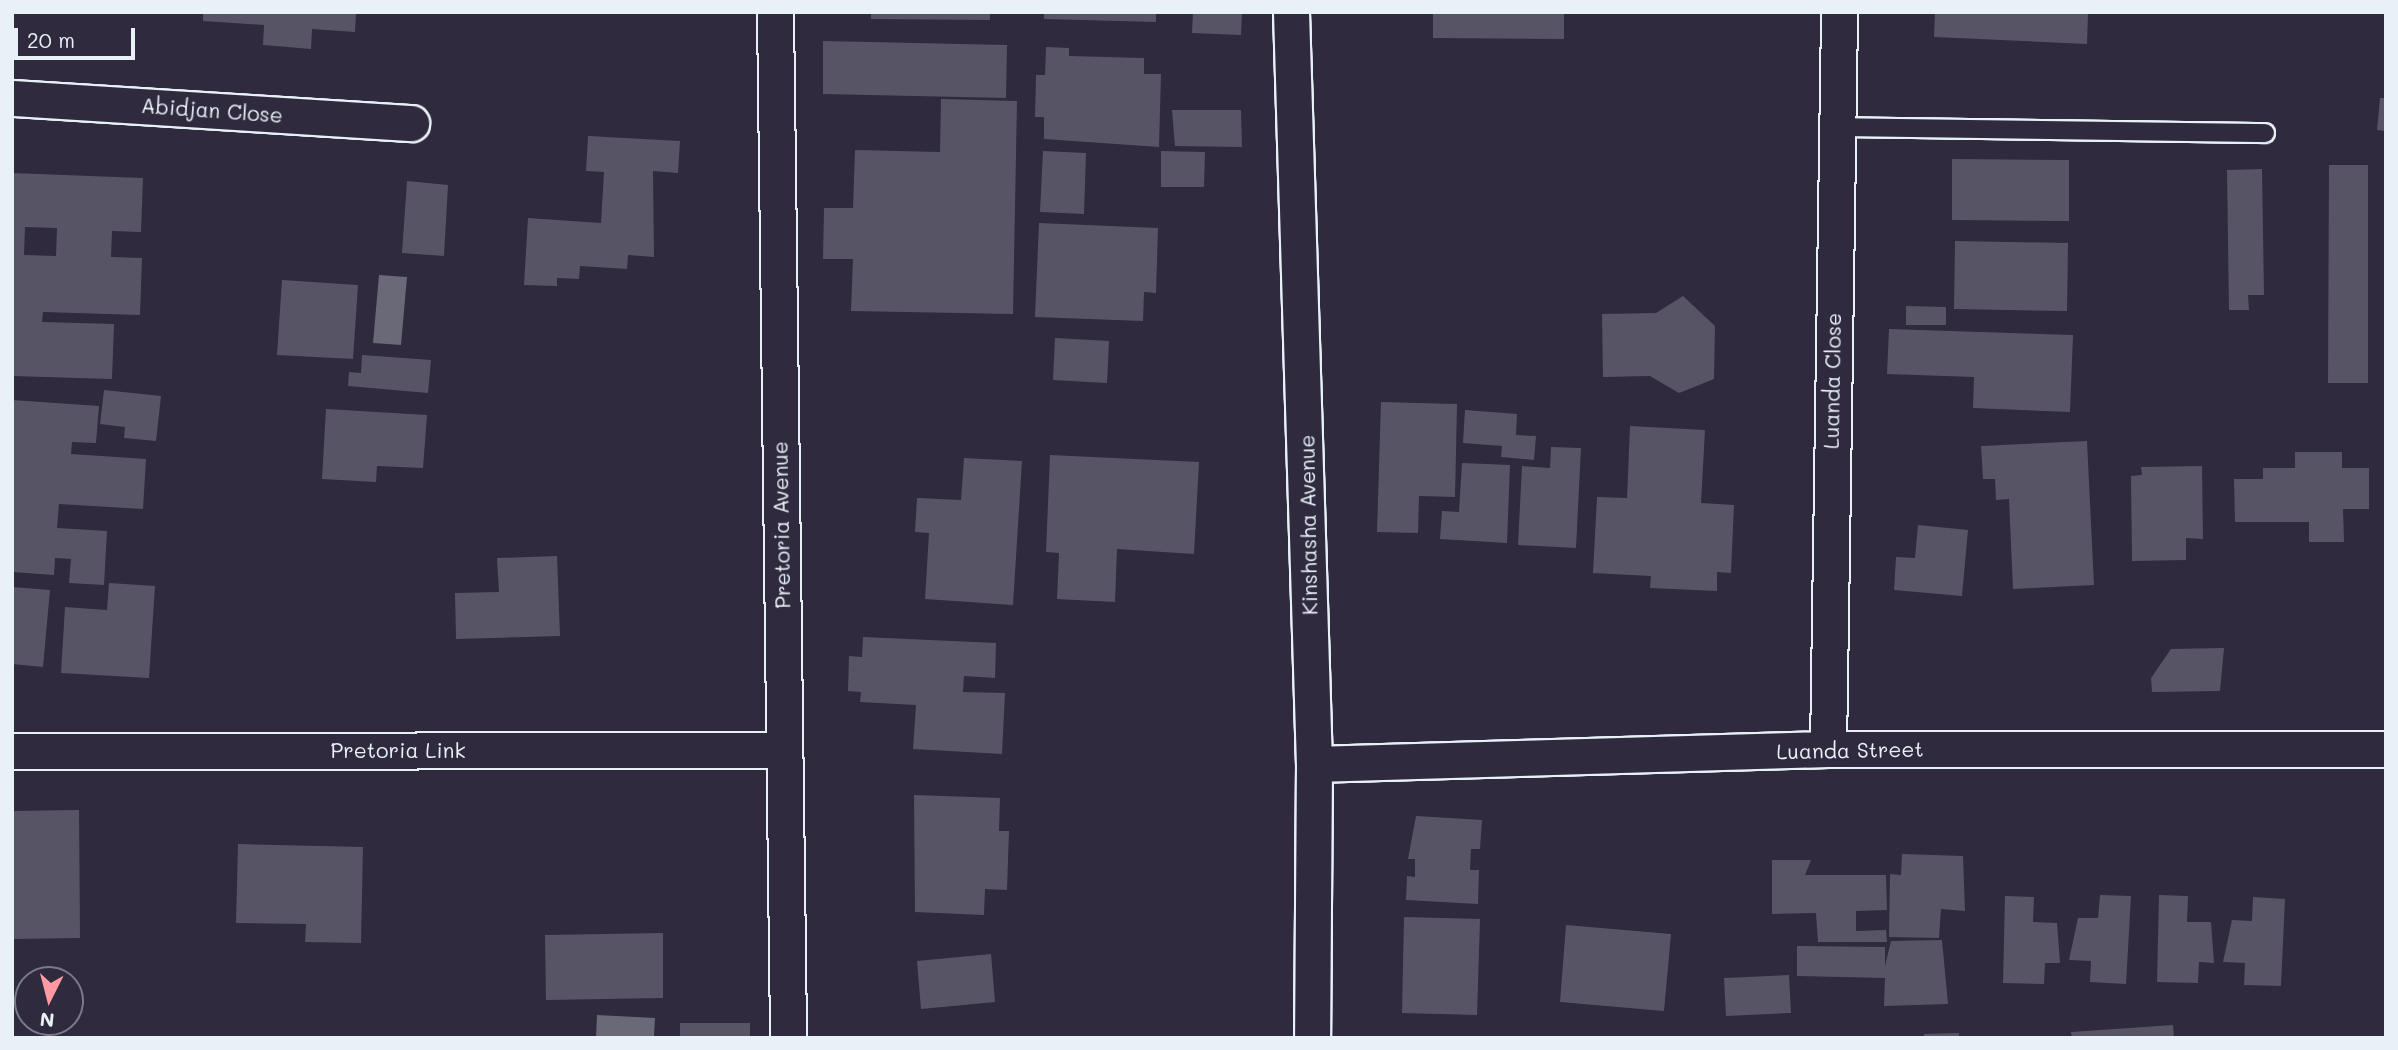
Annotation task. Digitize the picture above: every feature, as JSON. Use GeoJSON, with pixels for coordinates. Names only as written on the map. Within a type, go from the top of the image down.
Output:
{"type":"FeatureCollection","features":[{"type":"Feature","properties":{"kind":"street","name":"Pretoria Avenue"},"geometry":{"type":"LineString","coordinates":[[775,12],[788,1038]]}},
{"type":"Feature","properties":{"kind":"street","name":"Kinshasha Avenue"},"geometry":{"type":"LineString","coordinates":[[1291,12],[1314,764],[1312,1038]]}},
{"type":"Feature","properties":{"kind":"street","name":"Luanda Close"},"geometry":{"type":"LineString","coordinates":[[1828,749],[1835,127],[1839,12]]}},
{"type":"Feature","properties":{"kind":"street","name":"Abidjan Close"},"geometry":{"type":"LineString","coordinates":[[12,98],[411,123]]}},
{"type":"Feature","properties":{"kind":"street","name":"Luanda Street"},"geometry":{"type":"LineString","coordinates":[[1314,764],[1828,749],[2386,749]]}},
{"type":"Feature","properties":{"kind":"street","name":"Pretoria Link"},"geometry":{"type":"LineString","coordinates":[[12,751],[784,750]]}},
{"type":"Feature","properties":{"kind":"lane"},"geometry":{"type":"LineString","coordinates":[[1835,127],[2265,133]]}},
{"type":"Feature","properties":{"kind":"water"},"geometry":{"type":"Polygon","coordinates":[[[379,275],[407,277],[401,345],[373,343],[379,275]]]}},
{"type":"Feature","properties":{"kind":"water"},"geometry":{"type":"Polygon","coordinates":[[[597,1015],[655,1018],[654,1036],[596,1038],[597,1015]]]}},
{"type":"Feature","properties":{"kind":"building"},"geometry":{"type":"Polygon","coordinates":[[[203,12],[356,12],[355,32],[312,29],[311,49],[263,45],[264,25],[203,21],[203,12]]]}},
{"type":"Feature","properties":{"kind":"building"},"geometry":{"type":"Polygon","coordinates":[[[871,12],[990,12],[990,20],[871,19],[871,12]]]}},
{"type":"Feature","properties":{"kind":"building"},"geometry":{"type":"Polygon","coordinates":[[[1044,12],[1156,12],[1156,22],[1044,19],[1044,12]]]}},
{"type":"Feature","properties":{"kind":"building"},"geometry":{"type":"Polygon","coordinates":[[[1193,12],[1242,12],[1241,35],[1192,33],[1193,12]]]}},
{"type":"Feature","properties":{"kind":"building"},"geometry":{"type":"Polygon","coordinates":[[[1433,12],[1564,12],[1564,39],[1433,38],[1433,12]]]}},
{"type":"Feature","properties":{"kind":"building"},"geometry":{"type":"Polygon","coordinates":[[[1935,12],[2088,12],[2087,44],[1934,37],[1935,12]]]}},
{"type":"Feature","properties":{"kind":"building"},"geometry":{"type":"Polygon","coordinates":[[[823,41],[1007,45],[1006,98],[823,94],[823,41]]]}},
{"type":"Feature","properties":{"kind":"building"},"geometry":{"type":"Polygon","coordinates":[[[1046,47],[1069,48],[1069,56],[1144,58],[1144,74],[1161,74],[1159,147],[1044,139],[1044,117],[1035,117],[1036,75],[1045,75],[1046,47]]]}},
{"type":"Feature","properties":{"kind":"building"},"geometry":{"type":"Polygon","coordinates":[[[2380,98],[2386,98],[2386,131],[2377,130],[2380,98]]]}},
{"type":"Feature","properties":{"kind":"building"},"geometry":{"type":"Polygon","coordinates":[[[941,99],[1017,101],[1013,314],[851,311],[853,259],[823,259],[824,208],[853,208],[855,150],[940,152],[941,99]]]}},
{"type":"Feature","properties":{"kind":"building"},"geometry":{"type":"Polygon","coordinates":[[[1172,110],[1241,110],[1242,147],[1175,146],[1172,110]]]}},
{"type":"Feature","properties":{"kind":"building"},"geometry":{"type":"Polygon","coordinates":[[[588,136],[680,141],[678,173],[653,171],[654,257],[628,255],[627,269],[580,266],[579,279],[557,278],[557,286],[524,285],[528,218],[601,223],[604,172],[586,171],[588,136]]]}},
{"type":"Feature","properties":{"kind":"building"},"geometry":{"type":"Polygon","coordinates":[[[1043,151],[1086,153],[1084,214],[1040,212],[1043,151]]]}},
{"type":"Feature","properties":{"kind":"building"},"geometry":{"type":"Polygon","coordinates":[[[1161,151],[1205,152],[1204,187],[1161,187],[1161,151]]]}},
{"type":"Feature","properties":{"kind":"building"},"geometry":{"type":"Polygon","coordinates":[[[1952,159],[2069,160],[2069,221],[1952,220],[1952,159]]]}},
{"type":"Feature","properties":{"kind":"building"},"geometry":{"type":"Polygon","coordinates":[[[2329,165],[2368,165],[2368,383],[2328,383],[2329,165]]]}},
{"type":"Feature","properties":{"kind":"building"},"geometry":{"type":"Polygon","coordinates":[[[2262,169],[2264,295],[2248,295],[2249,310],[2229,310],[2227,170],[2262,169]]]}},
{"type":"Feature","properties":{"kind":"building"},"geometry":{"type":"Polygon","coordinates":[[[12,173],[143,178],[141,232],[112,231],[111,257],[142,258],[140,315],[43,312],[42,322],[114,324],[112,379],[12,376],[12,173]],[[25,227],[24,255],[56,256],[57,228],[25,227]]]}},
{"type":"Feature","properties":{"kind":"building"},"geometry":{"type":"Polygon","coordinates":[[[407,181],[448,185],[444,256],[402,253],[407,181]]]}},
{"type":"Feature","properties":{"kind":"building"},"geometry":{"type":"Polygon","coordinates":[[[1039,223],[1158,228],[1156,293],[1144,292],[1143,321],[1035,317],[1039,223]]]}},
{"type":"Feature","properties":{"kind":"building"},"geometry":{"type":"Polygon","coordinates":[[[1955,241],[2068,243],[2067,311],[1954,309],[1955,241]]]}},
{"type":"Feature","properties":{"kind":"building"},"geometry":{"type":"Polygon","coordinates":[[[282,280],[358,285],[353,359],[277,355],[282,280]]]}},
{"type":"Feature","properties":{"kind":"building"},"geometry":{"type":"Polygon","coordinates":[[[1683,296],[1715,326],[1714,379],[1679,393],[1650,376],[1603,377],[1602,314],[1656,313],[1683,296]]]}},
{"type":"Feature","properties":{"kind":"building"},"geometry":{"type":"Polygon","coordinates":[[[1906,306],[1946,307],[1946,325],[1906,325],[1906,306]]]}},
{"type":"Feature","properties":{"kind":"building"},"geometry":{"type":"Polygon","coordinates":[[[1889,329],[2073,335],[2070,412],[1973,408],[1974,377],[1887,374],[1889,329]]]}},
{"type":"Feature","properties":{"kind":"building"},"geometry":{"type":"Polygon","coordinates":[[[1055,338],[1109,341],[1107,383],[1053,380],[1055,338]]]}},
{"type":"Feature","properties":{"kind":"building"},"geometry":{"type":"Polygon","coordinates":[[[362,355],[431,360],[428,393],[348,386],[349,372],[361,373],[362,355]]]}},
{"type":"Feature","properties":{"kind":"building"},"geometry":{"type":"Polygon","coordinates":[[[104,390],[161,396],[156,441],[124,438],[125,427],[100,424],[104,390]]]}},
{"type":"Feature","properties":{"kind":"building"},"geometry":{"type":"Polygon","coordinates":[[[12,400],[99,406],[96,443],[72,442],[71,454],[146,459],[143,509],[59,504],[57,528],[107,531],[104,585],[69,583],[71,559],[55,558],[54,575],[12,572],[12,400]]]}},
{"type":"Feature","properties":{"kind":"building"},"geometry":{"type":"Polygon","coordinates":[[[1381,402],[1457,404],[1455,497],[1419,496],[1418,533],[1377,532],[1381,402]]]}},
{"type":"Feature","properties":{"kind":"building"},"geometry":{"type":"Polygon","coordinates":[[[326,409],[427,415],[423,468],[377,466],[376,482],[322,479],[326,409]]]}},
{"type":"Feature","properties":{"kind":"building"},"geometry":{"type":"Polygon","coordinates":[[[1465,410],[1517,414],[1516,435],[1536,436],[1534,460],[1501,457],[1502,446],[1463,443],[1465,410]]]}},
{"type":"Feature","properties":{"kind":"building"},"geometry":{"type":"Polygon","coordinates":[[[1630,426],[1705,430],[1701,503],[1734,505],[1731,573],[1717,572],[1717,591],[1650,588],[1651,576],[1593,573],[1597,497],[1627,498],[1630,426]]]}},
{"type":"Feature","properties":{"kind":"building"},"geometry":{"type":"Polygon","coordinates":[[[2087,441],[2094,585],[2013,589],[2009,499],[1996,500],[1995,479],[1983,479],[1981,446],[2087,441]]]}},
{"type":"Feature","properties":{"kind":"building"},"geometry":{"type":"Polygon","coordinates":[[[1551,447],[1581,448],[1576,548],[1518,545],[1522,466],[1550,468],[1551,447]]]}},
{"type":"Feature","properties":{"kind":"building"},"geometry":{"type":"Polygon","coordinates":[[[2295,452],[2342,452],[2342,468],[2369,468],[2369,509],[2343,509],[2344,542],[2309,542],[2309,522],[2235,522],[2234,479],[2263,479],[2263,468],[2295,468],[2295,452]]]}},
{"type":"Feature","properties":{"kind":"building"},"geometry":{"type":"Polygon","coordinates":[[[1050,455],[1199,462],[1194,554],[1117,549],[1115,602],[1057,599],[1059,553],[1046,552],[1050,455]]]}},
{"type":"Feature","properties":{"kind":"building"},"geometry":{"type":"Polygon","coordinates":[[[964,458],[1022,461],[1013,605],[925,599],[929,533],[915,532],[917,498],[961,500],[964,458]]]}},
{"type":"Feature","properties":{"kind":"building"},"geometry":{"type":"Polygon","coordinates":[[[1462,463],[1510,465],[1507,543],[1440,539],[1442,511],[1459,512],[1462,463]]]}},
{"type":"Feature","properties":{"kind":"building"},"geometry":{"type":"Polygon","coordinates":[[[2202,466],[2203,539],[2186,538],[2186,560],[2132,561],[2131,476],[2142,475],[2141,467],[2202,466]]]}},
{"type":"Feature","properties":{"kind":"building"},"geometry":{"type":"Polygon","coordinates":[[[1918,525],[1968,530],[1962,596],[1894,590],[1896,557],[1915,558],[1918,525]]]}},
{"type":"Feature","properties":{"kind":"building"},"geometry":{"type":"Polygon","coordinates":[[[557,556],[560,636],[456,639],[455,593],[499,592],[497,558],[557,556]]]}},
{"type":"Feature","properties":{"kind":"building"},"geometry":{"type":"Polygon","coordinates":[[[109,583],[155,586],[149,678],[61,673],[65,607],[107,610],[109,583]]]}},
{"type":"Feature","properties":{"kind":"building"},"geometry":{"type":"Polygon","coordinates":[[[12,587],[50,590],[43,667],[12,664],[12,587]]]}},
{"type":"Feature","properties":{"kind":"building"},"geometry":{"type":"Polygon","coordinates":[[[863,637],[996,643],[995,678],[964,676],[963,692],[1005,693],[1002,754],[913,749],[916,705],[860,702],[861,692],[848,691],[849,656],[862,657],[863,637]]]}},
{"type":"Feature","properties":{"kind":"building"},"geometry":{"type":"Polygon","coordinates":[[[2224,648],[2220,691],[2152,692],[2151,678],[2171,649],[2224,648]]]}},
{"type":"Feature","properties":{"kind":"building"},"geometry":{"type":"Polygon","coordinates":[[[914,795],[1000,798],[999,831],[1009,831],[1007,890],[985,889],[984,915],[915,912],[914,795]]]}},
{"type":"Feature","properties":{"kind":"building"},"geometry":{"type":"Polygon","coordinates":[[[79,810],[80,938],[12,939],[12,811],[79,810]]]}},
{"type":"Feature","properties":{"kind":"building"},"geometry":{"type":"Polygon","coordinates":[[[1416,816],[1482,820],[1480,849],[1471,849],[1470,870],[1479,870],[1478,904],[1406,900],[1407,876],[1415,877],[1415,859],[1408,859],[1416,816]]]}},
{"type":"Feature","properties":{"kind":"building"},"geometry":{"type":"Polygon","coordinates":[[[238,844],[363,847],[361,943],[305,942],[306,924],[236,923],[238,844]]]}},
{"type":"Feature","properties":{"kind":"building"},"geometry":{"type":"Polygon","coordinates":[[[1902,854],[1963,856],[1965,911],[1941,909],[1939,938],[1889,937],[1890,874],[1901,875],[1902,854]]]}},
{"type":"Feature","properties":{"kind":"building"},"geometry":{"type":"Polygon","coordinates":[[[1772,860],[1811,860],[1805,875],[1886,875],[1887,910],[1856,911],[1856,931],[1886,930],[1887,942],[1818,942],[1816,913],[1772,914],[1772,860]]]}},
{"type":"Feature","properties":{"kind":"building"},"geometry":{"type":"Polygon","coordinates":[[[2100,895],[2131,896],[2126,984],[2090,982],[2091,961],[2069,960],[2078,918],[2098,918],[2100,895]]]}},
{"type":"Feature","properties":{"kind":"building"},"geometry":{"type":"Polygon","coordinates":[[[2159,895],[2188,896],[2187,922],[2211,922],[2214,963],[2199,962],[2198,983],[2157,982],[2159,895]]]}},
{"type":"Feature","properties":{"kind":"building"},"geometry":{"type":"Polygon","coordinates":[[[2005,896],[2034,897],[2033,922],[2057,923],[2060,963],[2045,963],[2044,984],[2003,983],[2005,896]]]}},
{"type":"Feature","properties":{"kind":"building"},"geometry":{"type":"Polygon","coordinates":[[[2253,897],[2285,899],[2281,986],[2244,985],[2245,963],[2223,962],[2232,920],[2252,921],[2253,897]]]}},
{"type":"Feature","properties":{"kind":"building"},"geometry":{"type":"Polygon","coordinates":[[[1404,917],[1480,919],[1477,1015],[1402,1013],[1404,917]]]}},
{"type":"Feature","properties":{"kind":"building"},"geometry":{"type":"Polygon","coordinates":[[[1566,925],[1671,934],[1664,1011],[1560,1002],[1566,925]]]}},
{"type":"Feature","properties":{"kind":"building"},"geometry":{"type":"Polygon","coordinates":[[[663,933],[663,998],[546,1000],[545,935],[663,933]]]}},
{"type":"Feature","properties":{"kind":"building"},"geometry":{"type":"Polygon","coordinates":[[[1942,940],[1948,1004],[1884,1006],[1885,978],[1797,976],[1797,946],[1885,947],[1885,966],[1891,941],[1942,940]]]}},
{"type":"Feature","properties":{"kind":"building"},"geometry":{"type":"Polygon","coordinates":[[[991,954],[995,1002],[921,1009],[917,961],[991,954]]]}},
{"type":"Feature","properties":{"kind":"building"},"geometry":{"type":"Polygon","coordinates":[[[1789,975],[1791,1013],[1726,1016],[1724,978],[1789,975]]]}},
{"type":"Feature","properties":{"kind":"building"},"geometry":{"type":"Polygon","coordinates":[[[680,1023],[750,1023],[750,1038],[680,1038],[680,1023]]]}},
{"type":"Feature","properties":{"kind":"building"},"geometry":{"type":"Polygon","coordinates":[[[2173,1025],[2174,1038],[2072,1038],[2071,1032],[2173,1025]]]}},
{"type":"Feature","properties":{"kind":"building"},"geometry":{"type":"Polygon","coordinates":[[[1959,1033],[1959,1038],[1924,1038],[1924,1034],[1959,1033]]]}}]}
